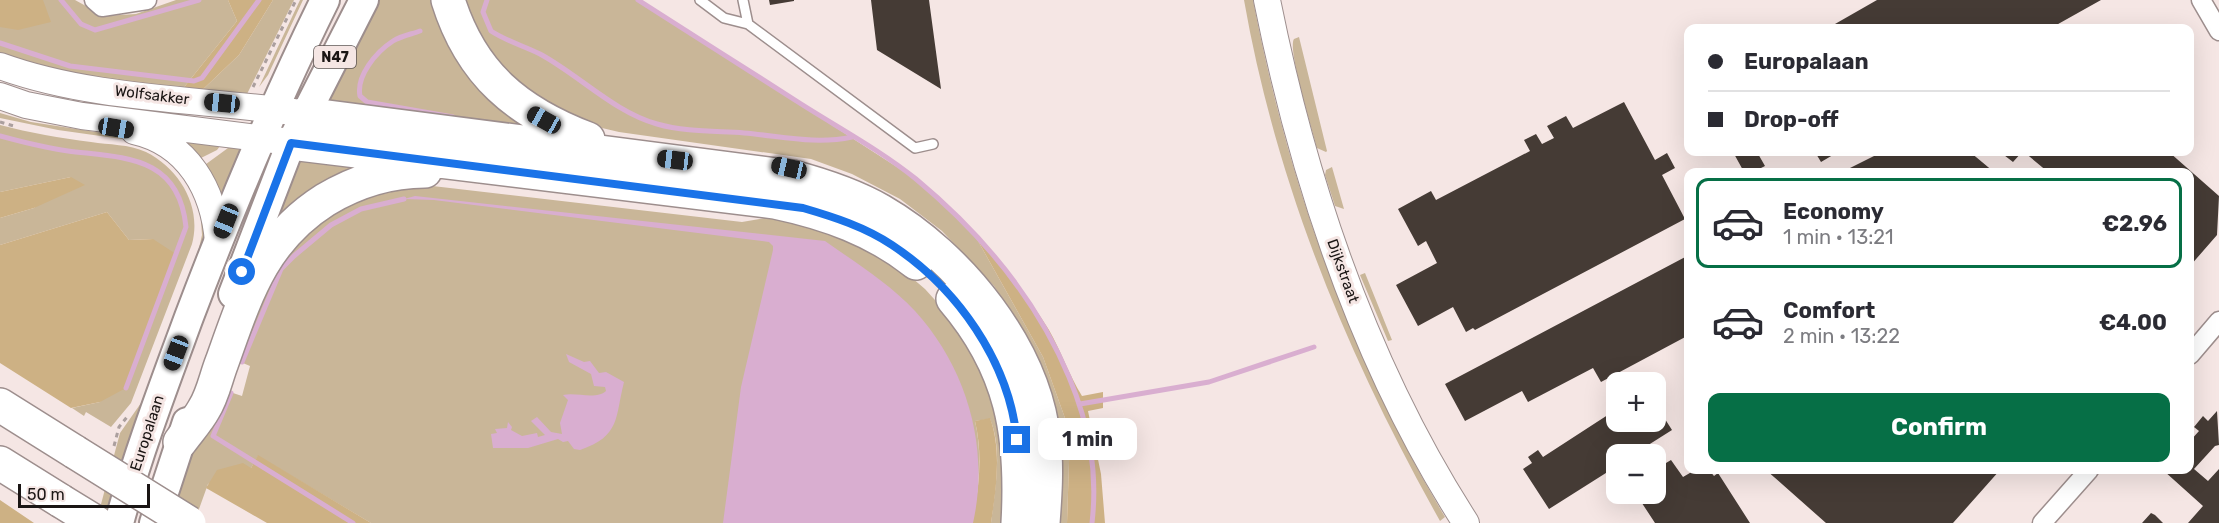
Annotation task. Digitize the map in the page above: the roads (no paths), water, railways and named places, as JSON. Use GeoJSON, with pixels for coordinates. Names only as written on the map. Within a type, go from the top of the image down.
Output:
{"type":"FeatureCollection","features":[{"type":"Feature","properties":{"kind":"highway"},"geometry":{"type":"LineString","coordinates":[[448,0],[459,31],[486,73],[504,93],[558,127],[589,139],[619,145],[775,164],[830,180],[844,193]]}},
{"type":"Feature","properties":{"kind":"highway"},"geometry":{"type":"LineString","coordinates":[[305,114],[792,177],[844,193],[881,211],[918,236],[949,262],[1005,330],[1032,389],[1044,439],[1046,490],[1042,523]]}},
{"type":"Feature","properties":{"kind":"highway"},"geometry":{"type":"LineString","coordinates":[[275,140],[775,202],[833,217],[891,244],[944,288],[964,312],[987,347],[1005,387],[1015,422],[1020,476],[1018,523]]}},
{"type":"Feature","properties":{"kind":"highway"},"geometry":{"type":"LineString","coordinates":[[180,442],[205,408],[246,294],[264,259],[296,221],[338,192],[363,182],[397,174],[438,171],[736,207],[775,202]]}},
{"type":"Feature","properties":{"kind":"highway"},"geometry":{"type":"LineString","coordinates":[[0,405],[189,523]]}},
{"type":"Feature","properties":{"kind":"highway"},"geometry":{"type":"LineString","coordinates":[[0,463],[97,523]]}},
{"type":"Feature","properties":{"kind":"main road","name":"N47"},"geometry":{"type":"LineString","coordinates":[[272,109],[325,0]]}},
{"type":"Feature","properties":{"kind":"main road","name":"N47"},"geometry":{"type":"LineString","coordinates":[[305,114],[364,0]]}},
{"type":"Feature","properties":{"kind":"main road","name":"Europalaan"},"geometry":{"type":"LineString","coordinates":[[154,523],[275,140],[272,109]]}},
{"type":"Feature","properties":{"kind":"main road","name":"Europalaan"},"geometry":{"type":"LineString","coordinates":[[119,523],[151,419],[218,242],[275,140],[305,114]]}},
{"type":"Feature","properties":{"kind":"street"},"geometry":{"type":"LineString","coordinates":[[94,0],[102,7],[147,0]]}},
{"type":"Feature","properties":{"kind":"street","name":"Dijkstraat"},"geometry":{"type":"LineString","coordinates":[[1267,0],[1291,111],[1310,177],[1346,283],[1382,370],[1435,474],[1466,523]]}},
{"type":"Feature","properties":{"kind":"street"},"geometry":{"type":"LineString","coordinates":[[2201,0],[2219,31]]}},
{"type":"Feature","properties":{"kind":"street","name":"Wolfsakker"},"geometry":{"type":"LineString","coordinates":[[0,66],[29,76],[85,87],[305,114]]}},
{"type":"Feature","properties":{"kind":"street","name":"Wolfsakker"},"geometry":{"type":"LineString","coordinates":[[0,96],[26,105],[82,116],[275,140]]}},
{"type":"Feature","properties":{"kind":"street"},"geometry":{"type":"LineString","coordinates":[[0,103],[30,116],[132,130],[165,142],[187,159],[201,179],[216,217],[218,242]]}},
{"type":"Feature","properties":{"kind":"street"},"geometry":{"type":"LineString","coordinates":[[2194,350],[2219,321]]}},
{"type":"Feature","properties":{"kind":"street"},"geometry":{"type":"LineString","coordinates":[[2042,523],[2085,474]]}},
{"type":"Feature","properties":{"kind":"lane"},"geometry":{"type":"LineString","coordinates":[[700,0],[724,18],[748,24],[915,148],[933,144]]}},
{"type":"Feature","properties":{"kind":"lane"},"geometry":{"type":"LineString","coordinates":[[743,0],[748,24]]}},
{"type":"Feature","properties":{"kind":"waterway"},"geometry":{"type":"LineString","coordinates":[[61,0],[81,24],[95,30],[199,0]]}},
{"type":"Feature","properties":{"kind":"waterway"},"geometry":{"type":"LineString","coordinates":[[0,43],[70,66],[194,81],[202,78],[259,0]]}},
{"type":"Feature","properties":{"kind":"waterway"},"geometry":{"type":"LineString","coordinates":[[487,0],[483,12],[491,31],[540,54],[611,102],[641,118],[668,127],[689,130],[811,140],[852,137]]}},
{"type":"Feature","properties":{"kind":"waterway"},"geometry":{"type":"LineString","coordinates":[[638,0],[888,158],[940,200],[985,245],[1005,269],[1040,320],[1056,348],[1076,395],[1087,431],[1093,467],[1092,523]]}},
{"type":"Feature","properties":{"kind":"waterway"},"geometry":{"type":"LineString","coordinates":[[420,31],[403,36],[380,51],[364,73],[360,96],[367,102],[453,117]]}},
{"type":"Feature","properties":{"kind":"waterway"},"geometry":{"type":"LineString","coordinates":[[0,136],[51,148],[128,159],[145,165],[160,173],[172,186],[181,203],[186,227],[126,388]]}},
{"type":"Feature","properties":{"kind":"waterway"},"geometry":{"type":"LineString","coordinates":[[242,362],[281,269],[331,225],[361,209],[404,199]]}},
{"type":"Feature","properties":{"kind":"waterway"},"geometry":{"type":"LineString","coordinates":[[1080,404],[1209,382],[1314,347]]}},
{"type":"Feature","properties":{"kind":"waterway"},"geometry":{"type":"LineString","coordinates":[[231,393],[213,436],[353,523]]}}]}
